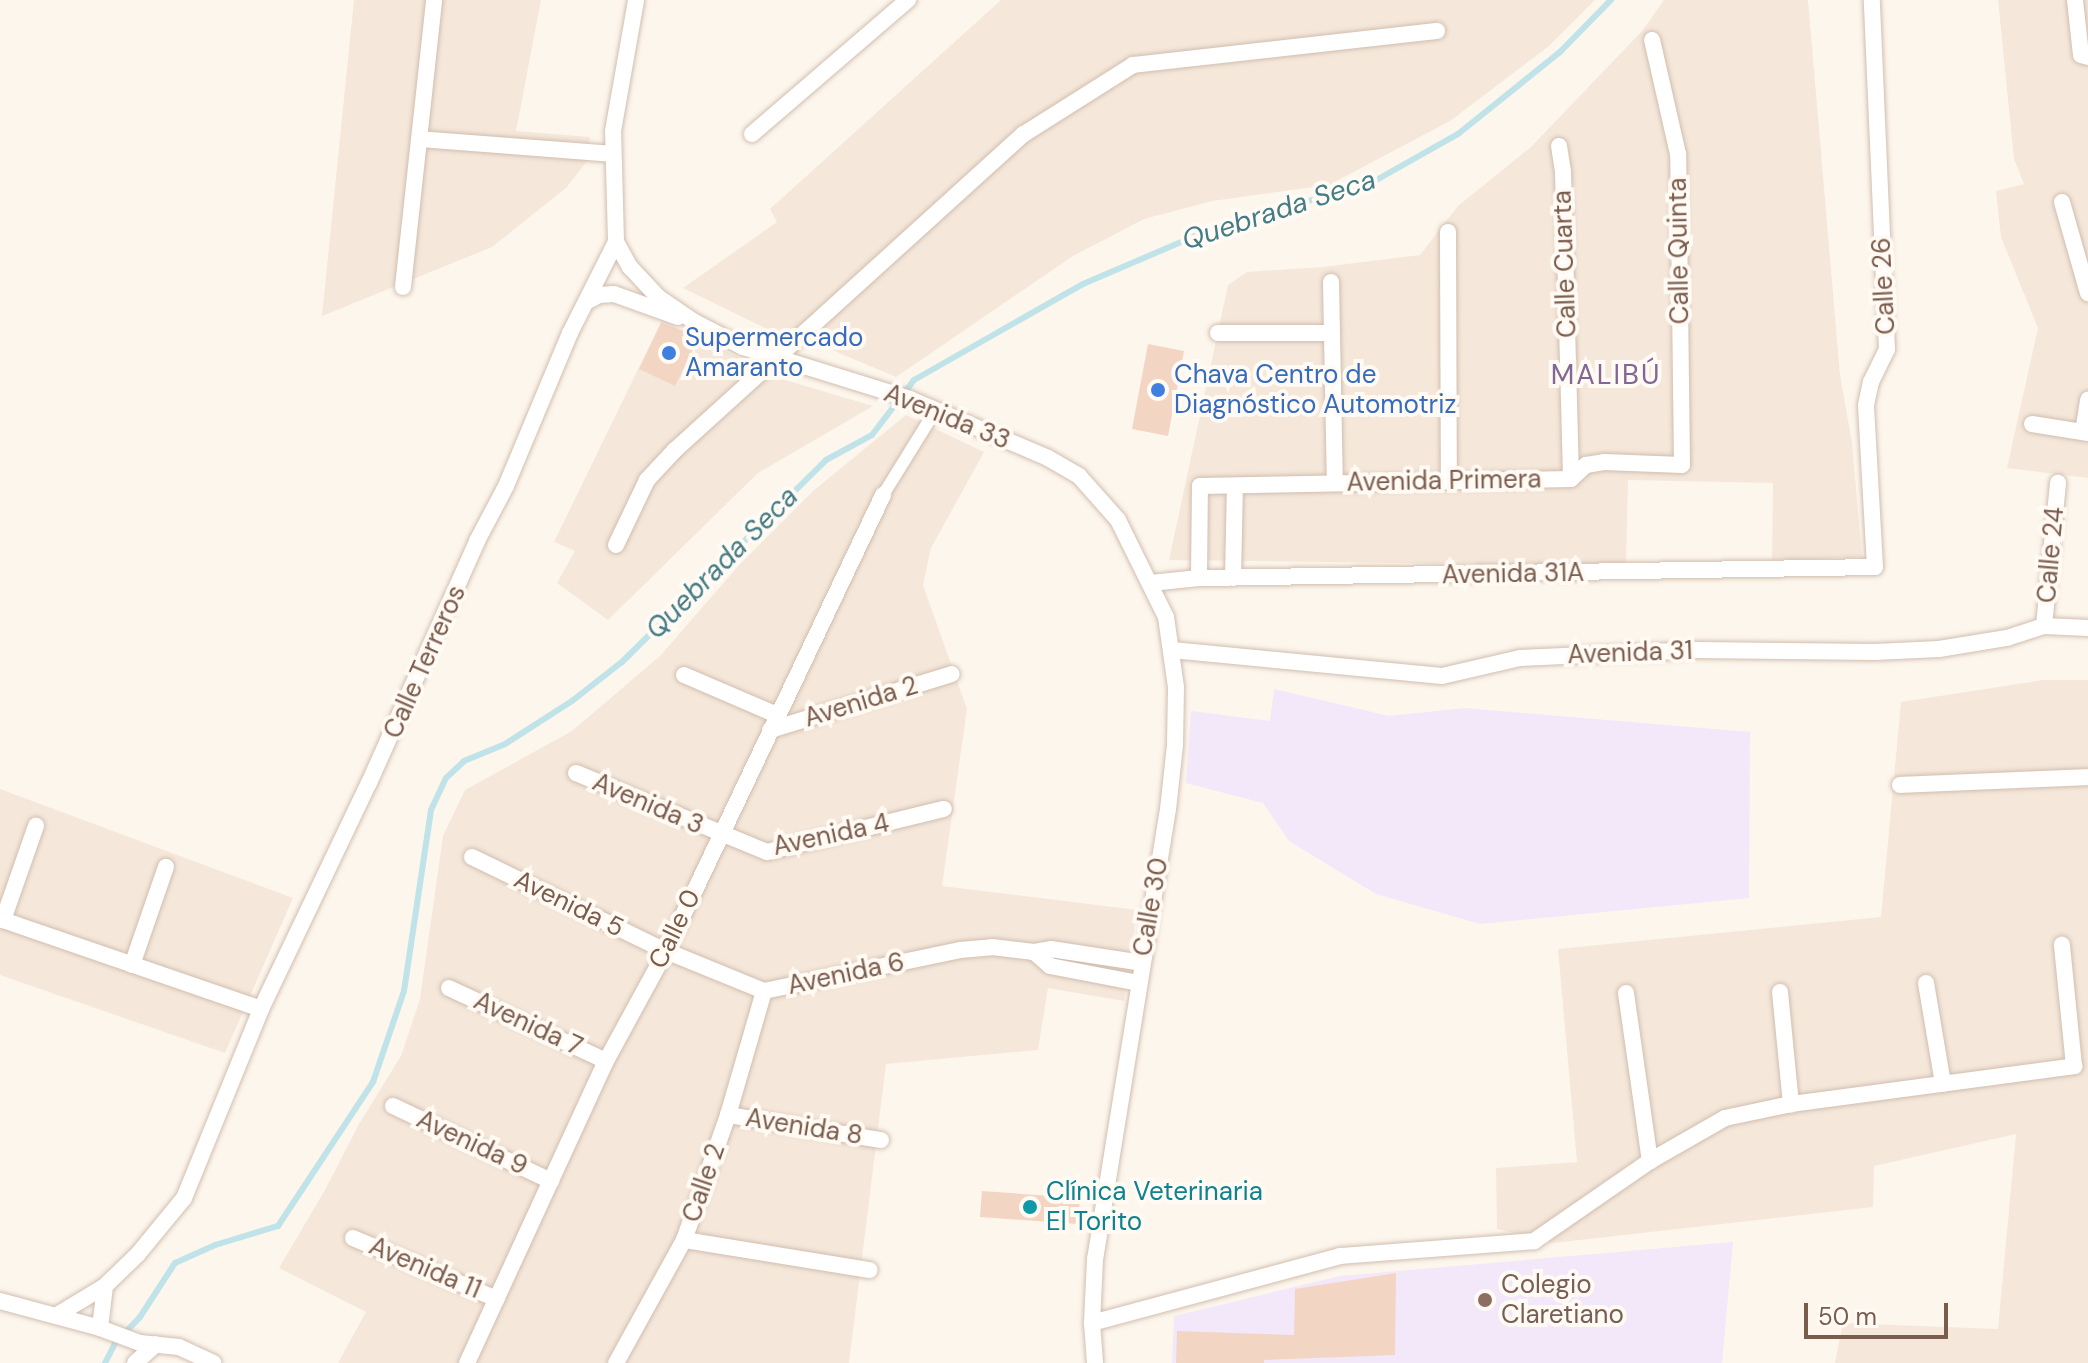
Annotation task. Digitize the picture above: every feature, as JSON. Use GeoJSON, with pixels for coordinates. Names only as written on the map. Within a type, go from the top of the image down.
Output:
{"type":"FeatureCollection","features":[{"type":"Feature","properties":{"kind":"street"},"geometry":{"type":"LineString","coordinates":[[403,287],[434,0]]}},
{"type":"Feature","properties":{"kind":"street","name":"Calle Terreros"},"geometry":{"type":"LineString","coordinates":[[57,1315],[105,1286],[138,1254],[184,1198],[197,1158],[261,1009],[445,621],[586,302],[616,242],[612,154],[636,0]]}},
{"type":"Feature","properties":{"kind":"street"},"geometry":{"type":"LineString","coordinates":[[752,134],[908,0]]}},
{"type":"Feature","properties":{"kind":"street","name":"Calle 26"},"geometry":{"type":"LineString","coordinates":[[1872,0],[1887,349],[1871,382],[1866,405],[1875,567]]}},
{"type":"Feature","properties":{"kind":"street"},"geometry":{"type":"LineString","coordinates":[[2075,0],[2085,56]]}},
{"type":"Feature","properties":{"kind":"street"},"geometry":{"type":"LineString","coordinates":[[616,545],[647,480],[778,357],[1024,134],[1133,65],[1437,31]]}},
{"type":"Feature","properties":{"kind":"street","name":"Calle Quinta"},"geometry":{"type":"LineString","coordinates":[[1652,40],[1678,154],[1682,465]]}},
{"type":"Feature","properties":{"kind":"street"},"geometry":{"type":"LineString","coordinates":[[419,139],[612,154]]}},
{"type":"Feature","properties":{"kind":"street","name":"Calle Cuarta"},"geometry":{"type":"LineString","coordinates":[[1559,146],[1563,172],[1571,479]]}},
{"type":"Feature","properties":{"kind":"street"},"geometry":{"type":"LineString","coordinates":[[2062,202],[2088,293]]}},
{"type":"Feature","properties":{"kind":"street"},"geometry":{"type":"LineString","coordinates":[[1448,232],[1449,481]]}},
{"type":"Feature","properties":{"kind":"street","name":"Avenida 33"},"geometry":{"type":"LineString","coordinates":[[616,242],[630,267],[658,297],[693,321],[743,347],[910,399],[1048,458],[1079,476]]}},
{"type":"Feature","properties":{"kind":"street"},"geometry":{"type":"LineString","coordinates":[[1331,282],[1335,483]]}},
{"type":"Feature","properties":{"kind":"street"},"geometry":{"type":"LineString","coordinates":[[586,302],[599,295],[614,294],[693,321]]}},
{"type":"Feature","properties":{"kind":"street"},"geometry":{"type":"LineString","coordinates":[[1218,333],[1331,333]]}},
{"type":"Feature","properties":{"kind":"street"},"geometry":{"type":"LineString","coordinates":[[2032,424],[2086,433],[2088,399]]}},
{"type":"Feature","properties":{"kind":"street"},"geometry":{"type":"LineString","coordinates":[[883,495],[935,411]]}},
{"type":"Feature","properties":{"kind":"street","name":"Avenida Primera"},"geometry":{"type":"LineString","coordinates":[[1199,578],[1200,486],[1571,479],[1586,465],[1604,462],[1682,465]]}},
{"type":"Feature","properties":{"kind":"street","name":"Calle 30"},"geometry":{"type":"LineString","coordinates":[[1079,476],[1118,520],[1166,617],[1172,650],[1175,745],[1095,1259],[1092,1323],[1095,1363]]}},
{"type":"Feature","properties":{"kind":"street","name":"Calle 24"},"geometry":{"type":"LineString","coordinates":[[2044,626],[2058,483]]}},
{"type":"Feature","properties":{"kind":"street"},"geometry":{"type":"LineString","coordinates":[[1233,578],[1235,486]]}},
{"type":"Feature","properties":{"kind":"street","name":"Calle 0"},"geometry":{"type":"LineString","coordinates":[[467,1363],[606,1061],[666,951],[883,495]]}},
{"type":"Feature","properties":{"kind":"street","name":"Avenida 31A"},"geometry":{"type":"LineString","coordinates":[[1151,583],[1199,578],[1875,567]]}},
{"type":"Feature","properties":{"kind":"street","name":"Avenida 31"},"geometry":{"type":"LineString","coordinates":[[1172,650],[1442,676],[1520,658],[1695,650],[1875,652],[1939,649],[2007,638],[2044,626],[2088,628]]}},
{"type":"Feature","properties":{"kind":"street","name":"Avenida 2"},"geometry":{"type":"LineString","coordinates":[[773,723],[952,674]]}},
{"type":"Feature","properties":{"kind":"street"},"geometry":{"type":"LineString","coordinates":[[684,675],[773,723]]}},
{"type":"Feature","properties":{"kind":"street","name":"Avenida 3"},"geometry":{"type":"LineString","coordinates":[[576,773],[720,835]]}},
{"type":"Feature","properties":{"kind":"street"},"geometry":{"type":"LineString","coordinates":[[1900,785],[2088,777]]}},
{"type":"Feature","properties":{"kind":"street","name":"Avenida 4"},"geometry":{"type":"LineString","coordinates":[[720,835],[767,852],[944,809]]}},
{"type":"Feature","properties":{"kind":"street"},"geometry":{"type":"LineString","coordinates":[[36,826],[2,920],[261,1009]]}},
{"type":"Feature","properties":{"kind":"street","name":"Avenida 5"},"geometry":{"type":"LineString","coordinates":[[472,857],[666,951]]}},
{"type":"Feature","properties":{"kind":"street"},"geometry":{"type":"LineString","coordinates":[[132,965],[166,867]]}},
{"type":"Feature","properties":{"kind":"street"},"geometry":{"type":"LineString","coordinates":[[1092,1323],[1340,1256],[1534,1241],[1650,1161],[1725,1118],[1791,1104],[2074,1066],[2062,945]]}},
{"type":"Feature","properties":{"kind":"street","name":"Avenida 6"},"geometry":{"type":"LineString","coordinates":[[666,951],[764,991],[960,950],[992,947],[1034,952],[1051,949],[1142,963]]}},
{"type":"Feature","properties":{"kind":"street","name":"Avenida 6"},"geometry":{"type":"LineString","coordinates":[[1034,952],[1050,966],[1138,983]]}},
{"type":"Feature","properties":{"kind":"street"},"geometry":{"type":"LineString","coordinates":[[1926,983],[1943,1084]]}},
{"type":"Feature","properties":{"kind":"street","name":"Avenida 7"},"geometry":{"type":"LineString","coordinates":[[449,988],[606,1061]]}},
{"type":"Feature","properties":{"kind":"street","name":"Calle 2"},"geometry":{"type":"LineString","coordinates":[[621,1362],[684,1240],[728,1115],[764,991]]}},
{"type":"Feature","properties":{"kind":"street"},"geometry":{"type":"LineString","coordinates":[[1780,992],[1791,1104]]}},
{"type":"Feature","properties":{"kind":"street"},"geometry":{"type":"LineString","coordinates":[[1626,993],[1650,1161]]}},
{"type":"Feature","properties":{"kind":"street","name":"Avenida 9"},"geometry":{"type":"LineString","coordinates":[[393,1106],[551,1181]]}},
{"type":"Feature","properties":{"kind":"street","name":"Avenida 8"},"geometry":{"type":"LineString","coordinates":[[728,1115],[881,1140]]}},
{"type":"Feature","properties":{"kind":"street","name":"Avenida 11"},"geometry":{"type":"LineString","coordinates":[[353,1238],[497,1299]]}},
{"type":"Feature","properties":{"kind":"street"},"geometry":{"type":"LineString","coordinates":[[684,1240],[870,1270]]}},
{"type":"Feature","properties":{"kind":"street"},"geometry":{"type":"LineString","coordinates":[[105,1286],[107,1330]]}},
{"type":"Feature","properties":{"kind":"street"},"geometry":{"type":"LineString","coordinates":[[0,1301],[57,1315],[148,1344],[179,1347],[213,1363]]}},
{"type":"Feature","properties":{"kind":"street"},"geometry":{"type":"LineString","coordinates":[[135,1363],[148,1344]]}},
{"type":"Feature","properties":{"kind":"shaded area"},"geometry":{"type":"Polygon","coordinates":[[[354,0],[541,0],[516,131],[590,137],[587,161],[566,188],[492,247],[322,316],[354,0]]]}},
{"type":"Feature","properties":{"kind":"shaded area"},"geometry":{"type":"Polygon","coordinates":[[[1001,0],[1595,0],[1549,46],[1450,121],[1329,185],[1212,201],[1144,219],[1073,256],[896,377],[832,350],[767,329],[683,288],[777,222],[770,209],[1001,0]]]}},
{"type":"Feature","properties":{"kind":"shaded area"},"geometry":{"type":"Polygon","coordinates":[[[1664,0],[1808,0],[1840,375],[1852,443],[1862,557],[1772,560],[1773,483],[1628,480],[1626,563],[1561,565],[1169,560],[1228,285],[1247,272],[1323,267],[1420,255],[1458,206],[1531,147],[1643,30],[1664,0]]]}},
{"type":"Feature","properties":{"kind":"shaded area"},"geometry":{"type":"Polygon","coordinates":[[[1998,0],[2088,0],[2088,478],[2007,468],[2038,328],[2001,237],[1996,191],[2024,184],[2014,159],[1998,0]]]}},
{"type":"Feature","properties":{"kind":"shaded area"},"geometry":{"type":"Polygon","coordinates":[[[662,320],[785,380],[873,406],[758,473],[608,620],[557,583],[575,551],[554,542],[662,320]]]}},
{"type":"Feature","properties":{"kind":"shaded area"},"geometry":{"type":"Polygon","coordinates":[[[906,415],[984,452],[931,548],[923,585],[967,709],[942,886],[1137,910],[1124,1001],[1048,988],[1038,1050],[886,1064],[849,1363],[338,1363],[366,1312],[279,1268],[359,1124],[401,1056],[420,999],[443,836],[465,790],[572,731],[660,656],[740,564],[813,491],[906,415]]]}},
{"type":"Feature","properties":{"kind":"shaded area"},"geometry":{"type":"Polygon","coordinates":[[[2043,680],[2088,680],[2088,1363],[1835,1363],[1843,1323],[1998,1329],[2016,1134],[1874,1166],[1873,1207],[1553,1243],[1497,1229],[1496,1168],[1577,1162],[1558,949],[1881,917],[1901,702],[2043,680]]]}},
{"type":"Feature","properties":{"kind":"shaded area"},"geometry":{"type":"Polygon","coordinates":[[[1274,689],[1389,716],[1465,708],[1750,732],[1749,898],[1480,924],[1376,894],[1289,841],[1263,803],[1186,783],[1191,711],[1270,721],[1274,689]]]}},
{"type":"Feature","properties":{"kind":"shaded area"},"geometry":{"type":"Polygon","coordinates":[[[0,789],[293,898],[225,1053],[0,975],[0,789]]]}},
{"type":"Feature","properties":{"kind":"shaded area","name":"Colegio Claretiano"},"geometry":{"type":"Polygon","coordinates":[[[1733,1242],[1722,1363],[1172,1363],[1174,1316],[1340,1276],[1733,1242]]]}},
{"type":"Feature","properties":{"kind":"building","name":"Supermercado Amaranto"},"geometry":{"type":"Polygon","coordinates":[[[661,323],[699,337],[675,386],[639,369],[661,323]]]}},
{"type":"Feature","properties":{"kind":"building","name":"Chava Centro de Diagnóstico Automotriz"},"geometry":{"type":"Polygon","coordinates":[[[1148,344],[1184,351],[1168,436],[1132,429],[1148,344]]]}},
{"type":"Feature","properties":{"kind":"building","name":"Clínica Veterinaria El Torito"},"geometry":{"type":"Polygon","coordinates":[[[982,1191],[1080,1198],[1078,1224],[980,1217],[982,1191]]]}},
{"type":"Feature","properties":{"kind":"building"},"geometry":{"type":"Polygon","coordinates":[[[1396,1273],[1395,1355],[1264,1360],[1264,1363],[1176,1363],[1177,1331],[1294,1335],[1295,1289],[1396,1273]]]}},
{"type":"Feature","properties":{"kind":"waterway","name":"Quebrada Seca"},"geometry":{"type":"LineString","coordinates":[[105,1363],[115,1343],[140,1317],[175,1263],[215,1245],[278,1226],[373,1082],[404,991],[431,810],[446,778],[464,761],[505,744],[572,701],[622,662],[826,460],[872,435],[914,380],[1083,284],[1232,220],[1364,187],[1458,134],[1560,52],[1611,0]]}},
{"type":"Feature","properties":{"kind":"place","name":"Supermercado Amaranto"},"geometry":{"type":"Point","coordinates":[669,353]}},
{"type":"Feature","properties":{"kind":"place","name":"Chava Centro de Diagnóstico Automotriz"},"geometry":{"type":"Point","coordinates":[1158,390]}},
{"type":"Feature","properties":{"kind":"place","name":"Clínica Veterinaria El Torito"},"geometry":{"type":"Point","coordinates":[1030,1207]}},
{"type":"Feature","properties":{"kind":"place","name":"Colegio Claretiano"},"geometry":{"type":"Point","coordinates":[1485,1300]}},
{"type":"Feature","properties":{"kind":"district","name":"MALIBÚ"},"geometry":{"type":"Point","coordinates":[1606,375]}}]}
